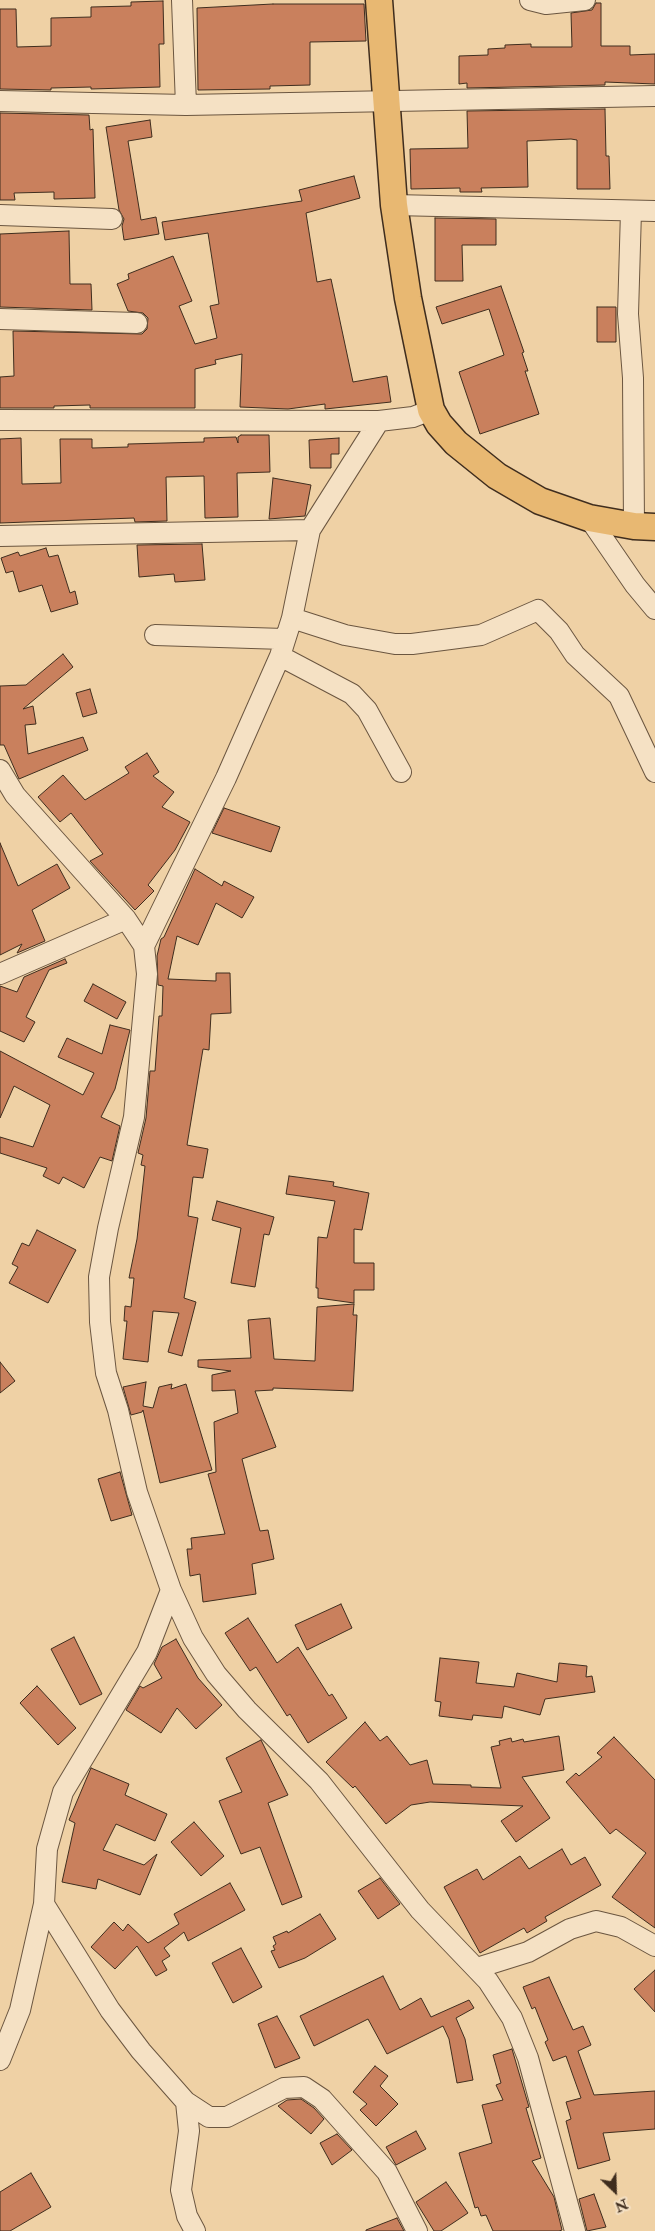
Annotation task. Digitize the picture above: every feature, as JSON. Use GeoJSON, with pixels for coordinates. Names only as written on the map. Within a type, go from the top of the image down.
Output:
{"type":"FeatureCollection","features":[{"type":"Feature","properties":{"kind":"main road"},"geometry":{"type":"LineString","coordinates":[[379,0],[394,205],[408,298],[431,410],[439,424],[456,443],[497,476],[540,501],[589,518],[644,526]]}},
{"type":"Feature","properties":{"kind":"street"},"geometry":{"type":"LineString","coordinates":[[182,0],[186,105]]}},
{"type":"Feature","properties":{"kind":"street"},"geometry":{"type":"LineString","coordinates":[[530,0],[546,4],[585,0]]}},
{"type":"Feature","properties":{"kind":"street"},"geometry":{"type":"LineString","coordinates":[[0,101],[186,105],[655,96]]}},
{"type":"Feature","properties":{"kind":"street"},"geometry":{"type":"LineString","coordinates":[[394,205],[655,211]]}},
{"type":"Feature","properties":{"kind":"street"},"geometry":{"type":"LineString","coordinates":[[631,211],[628,314],[644,526]]}},
{"type":"Feature","properties":{"kind":"street"},"geometry":{"type":"LineString","coordinates":[[0,215],[112,219]]}},
{"type":"Feature","properties":{"kind":"street"},"geometry":{"type":"LineString","coordinates":[[0,319],[137,323]]}},
{"type":"Feature","properties":{"kind":"street"},"geometry":{"type":"LineString","coordinates":[[0,420],[378,422],[413,417],[431,410]]}},
{"type":"Feature","properties":{"kind":"street"},"geometry":{"type":"LineString","coordinates":[[144,946],[226,778],[282,648],[292,618],[310,530],[378,422]]}},
{"type":"Feature","properties":{"kind":"street"},"geometry":{"type":"LineString","coordinates":[[589,518],[635,585],[655,608]]}},
{"type":"Feature","properties":{"kind":"street"},"geometry":{"type":"LineString","coordinates":[[0,536],[310,530]]}},
{"type":"Feature","properties":{"kind":"street"},"geometry":{"type":"LineString","coordinates":[[292,618],[345,635],[395,644],[412,644],[480,635],[538,610],[559,631],[575,655],[619,696],[655,772]]}},
{"type":"Feature","properties":{"kind":"street"},"geometry":{"type":"LineString","coordinates":[[155,636],[282,648],[352,694],[367,710],[401,772]]}},
{"type":"Feature","properties":{"kind":"street"},"geometry":{"type":"LineString","coordinates":[[0,770],[15,795],[126,919],[144,946],[147,974],[134,1117],[108,1228],[99,1277],[100,1322],[106,1373],[118,1410],[137,1492],[171,1590],[193,1638],[216,1674],[247,1710],[319,1781],[414,1904],[477,1968],[512,2018],[528,2058],[575,2231]]}},
{"type":"Feature","properties":{"kind":"street"},"geometry":{"type":"LineString","coordinates":[[0,974],[126,919]]}},
{"type":"Feature","properties":{"kind":"street"},"geometry":{"type":"LineString","coordinates":[[0,2060],[20,2010],[44,1904],[47,1849],[63,1792],[147,1652],[171,1590]]}},
{"type":"Feature","properties":{"kind":"street"},"geometry":{"type":"LineString","coordinates":[[44,1904],[110,2010],[141,2051],[186,2102],[209,2117],[227,2117],[284,2088],[304,2087],[322,2099],[387,2172],[417,2231]]}},
{"type":"Feature","properties":{"kind":"street"},"geometry":{"type":"LineString","coordinates":[[477,1968],[528,1952],[570,1930],[596,1921],[621,1927],[655,1946]]}},
{"type":"Feature","properties":{"kind":"street"},"geometry":{"type":"LineString","coordinates":[[186,2102],[189,2131],[181,2190],[187,2216],[195,2231]]}},
{"type":"Feature","properties":{"kind":"building"},"geometry":{"type":"Polygon","coordinates":[[[163,1],[164,44],[159,44],[160,87],[51,88],[51,90],[0,89],[0,9],[16,9],[17,47],[51,46],[51,18],[91,17],[91,7],[131,6],[131,2],[163,1]]]}},
{"type":"Feature","properties":{"kind":"building"},"geometry":{"type":"Polygon","coordinates":[[[596,3],[601,3],[601,46],[630,46],[630,55],[655,54],[655,84],[605,82],[605,85],[467,88],[467,83],[459,84],[459,56],[488,55],[488,49],[505,48],[505,45],[531,44],[531,47],[572,47],[571,13],[592,10],[596,3]]]}},
{"type":"Feature","properties":{"kind":"building"},"geometry":{"type":"Polygon","coordinates":[[[273,4],[364,4],[366,41],[310,42],[310,85],[270,86],[270,89],[198,90],[197,8],[273,4]]]}},
{"type":"Feature","properties":{"kind":"building"},"geometry":{"type":"Polygon","coordinates":[[[605,109],[606,156],[609,156],[610,189],[577,189],[577,140],[571,139],[527,141],[528,187],[481,188],[482,192],[460,192],[460,188],[411,189],[410,149],[468,148],[467,111],[605,109]]]}},
{"type":"Feature","properties":{"kind":"building"},"geometry":{"type":"Polygon","coordinates":[[[0,113],[89,115],[90,130],[93,129],[95,198],[54,199],[54,192],[14,193],[15,200],[0,200],[0,113]]]}},
{"type":"Feature","properties":{"kind":"building"},"geometry":{"type":"Polygon","coordinates":[[[150,120],[152,137],[128,141],[141,220],[156,217],[159,234],[124,240],[122,226],[124,219],[119,210],[106,127],[150,120]]]}},
{"type":"Feature","properties":{"kind":"building"},"geometry":{"type":"Polygon","coordinates":[[[354,176],[360,198],[306,213],[317,282],[331,279],[353,382],[387,376],[391,402],[325,409],[325,404],[288,409],[240,407],[242,354],[215,360],[216,364],[195,369],[195,408],[90,408],[90,405],[54,406],[54,408],[0,408],[0,377],[14,376],[13,331],[142,334],[147,329],[148,318],[143,313],[128,311],[117,284],[129,279],[128,274],[173,256],[192,301],[179,306],[195,344],[217,338],[210,306],[219,304],[208,233],[165,240],[162,222],[302,201],[299,190],[354,176]]]}},
{"type":"Feature","properties":{"kind":"building"},"geometry":{"type":"Polygon","coordinates":[[[435,218],[496,219],[496,245],[462,245],[463,281],[435,281],[435,218]]]}},
{"type":"Feature","properties":{"kind":"building"},"geometry":{"type":"Polygon","coordinates":[[[69,231],[70,284],[91,284],[92,310],[0,307],[0,234],[69,231]]]}},
{"type":"Feature","properties":{"kind":"building"},"geometry":{"type":"Polygon","coordinates":[[[501,286],[524,352],[522,353],[528,371],[525,371],[539,414],[480,434],[459,372],[504,355],[489,309],[442,324],[436,307],[501,286]]]}},
{"type":"Feature","properties":{"kind":"building"},"geometry":{"type":"Polygon","coordinates":[[[597,307],[616,307],[616,342],[597,342],[597,307]]]}},
{"type":"Feature","properties":{"kind":"building"},"geometry":{"type":"Polygon","coordinates":[[[241,435],[269,435],[270,472],[237,473],[238,517],[205,518],[204,476],[166,477],[167,521],[135,522],[134,518],[0,523],[0,439],[21,438],[22,484],[61,483],[60,439],[92,439],[92,448],[128,447],[128,444],[204,442],[204,438],[236,437],[238,443],[238,437],[241,435]]]}},
{"type":"Feature","properties":{"kind":"building"},"geometry":{"type":"Polygon","coordinates":[[[339,438],[339,454],[331,454],[331,468],[310,468],[309,440],[339,438]]]}},
{"type":"Feature","properties":{"kind":"building"},"geometry":{"type":"Polygon","coordinates":[[[273,478],[311,485],[305,516],[269,519],[273,478]]]}},
{"type":"Feature","properties":{"kind":"building"},"geometry":{"type":"Polygon","coordinates":[[[202,544],[205,580],[175,582],[174,574],[139,577],[137,545],[202,544]]]}},
{"type":"Feature","properties":{"kind":"building"},"geometry":{"type":"Polygon","coordinates":[[[46,548],[49,557],[58,555],[70,593],[75,591],[78,604],[51,612],[42,585],[19,592],[13,571],[6,573],[1,558],[18,552],[20,556],[46,548]]]}},
{"type":"Feature","properties":{"kind":"building"},"geometry":{"type":"Polygon","coordinates":[[[63,654],[73,667],[23,709],[33,706],[36,724],[25,725],[28,754],[83,737],[88,750],[19,779],[4,745],[0,745],[0,686],[26,685],[63,654]]]}},
{"type":"Feature","properties":{"kind":"building"},"geometry":{"type":"Polygon","coordinates":[[[90,689],[97,713],[83,717],[76,693],[90,689]]]}},
{"type":"Feature","properties":{"kind":"building"},"geometry":{"type":"Polygon","coordinates":[[[147,753],[159,772],[153,776],[174,792],[162,807],[190,822],[175,850],[148,885],[154,891],[135,910],[90,861],[103,854],[71,813],[60,822],[38,797],[63,775],[85,800],[129,773],[125,767],[147,753]]]}},
{"type":"Feature","properties":{"kind":"building"},"geometry":{"type":"Polygon","coordinates":[[[224,808],[280,827],[271,852],[212,833],[224,808]]]}},
{"type":"Feature","properties":{"kind":"building"},"geometry":{"type":"Polygon","coordinates":[[[0,843],[18,886],[57,864],[70,888],[32,910],[45,941],[17,953],[22,944],[0,955],[0,843]]]}},
{"type":"Feature","properties":{"kind":"building"},"geometry":{"type":"Polygon","coordinates":[[[195,869],[222,886],[224,881],[254,897],[242,918],[216,903],[198,945],[177,936],[168,979],[216,981],[216,973],[230,973],[231,1013],[211,1014],[209,1050],[203,1049],[187,1145],[208,1149],[203,1178],[193,1177],[188,1216],[198,1218],[184,1298],[196,1302],[182,1356],[168,1352],[179,1313],[153,1311],[148,1362],[123,1359],[127,1321],[124,1321],[125,1306],[131,1307],[134,1278],[129,1278],[137,1239],[145,1166],[141,1165],[143,1155],[138,1153],[146,1118],[150,1071],[155,1071],[159,1016],[162,1016],[163,986],[158,985],[157,956],[161,939],[164,937],[195,869]]]}},
{"type":"Feature","properties":{"kind":"building"},"geometry":{"type":"Polygon","coordinates":[[[65,959],[67,963],[49,970],[26,1017],[35,1022],[24,1042],[0,1031],[0,986],[17,992],[24,977],[65,959]]]}},
{"type":"Feature","properties":{"kind":"building"},"geometry":{"type":"Polygon","coordinates":[[[93,984],[126,1002],[117,1019],[84,1001],[93,984]]]}},
{"type":"Feature","properties":{"kind":"building"},"geometry":{"type":"Polygon","coordinates":[[[110,1025],[130,1030],[115,1089],[101,1117],[120,1126],[112,1161],[100,1157],[84,1188],[63,1177],[59,1184],[43,1176],[47,1168],[0,1153],[0,1137],[33,1147],[50,1105],[14,1086],[0,1118],[0,1051],[83,1095],[94,1073],[58,1057],[67,1038],[102,1054],[110,1025]]]}},
{"type":"Feature","properties":{"kind":"building"},"geometry":{"type":"Polygon","coordinates":[[[289,1176],[334,1182],[333,1186],[369,1193],[362,1230],[354,1229],[354,1263],[374,1263],[374,1290],[354,1290],[354,1303],[318,1298],[318,1288],[316,1288],[318,1237],[327,1238],[335,1201],[286,1194],[289,1176]]]}},
{"type":"Feature","properties":{"kind":"building"},"geometry":{"type":"Polygon","coordinates":[[[217,1201],[274,1217],[269,1235],[264,1234],[255,1287],[231,1283],[241,1228],[212,1220],[217,1201]]]}},
{"type":"Feature","properties":{"kind":"building"},"geometry":{"type":"Polygon","coordinates":[[[37,1230],[76,1250],[48,1303],[9,1283],[18,1267],[12,1264],[22,1243],[29,1246],[37,1230]]]}},
{"type":"Feature","properties":{"kind":"building"},"geometry":{"type":"Polygon","coordinates":[[[354,1304],[353,1315],[357,1315],[353,1391],[273,1388],[273,1390],[255,1391],[276,1447],[242,1459],[260,1531],[268,1530],[274,1559],[252,1564],[256,1594],[203,1602],[200,1574],[190,1576],[187,1549],[192,1549],[191,1538],[225,1534],[208,1474],[216,1472],[214,1422],[238,1413],[235,1390],[212,1391],[212,1375],[231,1371],[198,1367],[198,1360],[251,1358],[248,1320],[270,1318],[274,1359],[315,1361],[317,1307],[354,1304]]]}},
{"type":"Feature","properties":{"kind":"building"},"geometry":{"type":"Polygon","coordinates":[[[0,1362],[15,1381],[0,1393],[0,1362]]]}},
{"type":"Feature","properties":{"kind":"building"},"geometry":{"type":"Polygon","coordinates":[[[146,1382],[143,1406],[153,1408],[159,1387],[172,1384],[171,1389],[186,1384],[212,1470],[160,1483],[143,1410],[131,1415],[123,1387],[146,1382]]]}},
{"type":"Feature","properties":{"kind":"building"},"geometry":{"type":"Polygon","coordinates":[[[120,1472],[132,1515],[111,1521],[98,1479],[120,1472]]]}},
{"type":"Feature","properties":{"kind":"building"},"geometry":{"type":"Polygon","coordinates":[[[341,1604],[352,1628],[307,1650],[295,1625],[341,1604]]]}},
{"type":"Feature","properties":{"kind":"building"},"geometry":{"type":"Polygon","coordinates":[[[248,1618],[277,1663],[298,1647],[329,1696],[332,1694],[347,1718],[308,1743],[290,1714],[287,1716],[256,1667],[250,1671],[225,1633],[248,1618]]]}},
{"type":"Feature","properties":{"kind":"building"},"geometry":{"type":"Polygon","coordinates":[[[74,1637],[102,1694],[80,1705],[51,1649],[74,1637]]]}},
{"type":"Feature","properties":{"kind":"building"},"geometry":{"type":"Polygon","coordinates":[[[176,1639],[198,1678],[222,1705],[196,1729],[177,1708],[161,1733],[126,1710],[140,1686],[143,1688],[162,1678],[154,1664],[162,1647],[176,1639]]]}},
{"type":"Feature","properties":{"kind":"building"},"geometry":{"type":"Polygon","coordinates":[[[440,1658],[479,1662],[476,1683],[514,1687],[517,1673],[557,1682],[559,1663],[587,1666],[586,1677],[592,1676],[595,1692],[545,1699],[540,1715],[504,1706],[502,1718],[473,1715],[472,1720],[439,1716],[441,1702],[435,1701],[440,1658]]]}},
{"type":"Feature","properties":{"kind":"building"},"geometry":{"type":"Polygon","coordinates":[[[37,1686],[76,1728],[58,1745],[20,1703],[37,1686]]]}},
{"type":"Feature","properties":{"kind":"building"},"geometry":{"type":"Polygon","coordinates":[[[365,1722],[380,1741],[387,1736],[410,1765],[427,1760],[433,1784],[471,1785],[471,1787],[501,1788],[491,1747],[500,1745],[499,1741],[511,1738],[512,1742],[523,1739],[524,1742],[559,1736],[564,1770],[522,1777],[550,1818],[516,1842],[501,1821],[523,1806],[430,1802],[411,1805],[386,1824],[355,1786],[353,1788],[326,1762],[365,1722]]]}},
{"type":"Feature","properties":{"kind":"building"},"geometry":{"type":"Polygon","coordinates":[[[614,1737],[655,1780],[655,1928],[612,1897],[646,1853],[616,1829],[610,1834],[566,1782],[576,1773],[579,1776],[602,1757],[597,1753],[614,1737]]]}},
{"type":"Feature","properties":{"kind":"building"},"geometry":{"type":"Polygon","coordinates":[[[261,1740],[288,1795],[268,1803],[302,1897],[282,1905],[260,1847],[241,1854],[219,1801],[242,1792],[226,1758],[261,1740]]]}},
{"type":"Feature","properties":{"kind":"building"},"geometry":{"type":"Polygon","coordinates":[[[91,1768],[129,1784],[125,1795],[167,1814],[155,1841],[116,1824],[103,1850],[144,1865],[157,1854],[140,1895],[98,1879],[96,1889],[62,1882],[75,1823],[69,1820],[91,1768]]]}},
{"type":"Feature","properties":{"kind":"building"},"geometry":{"type":"Polygon","coordinates":[[[194,1822],[224,1856],[201,1876],[171,1842],[194,1822]]]}},
{"type":"Feature","properties":{"kind":"building"},"geometry":{"type":"Polygon","coordinates":[[[562,1849],[571,1865],[585,1857],[601,1885],[545,1917],[547,1921],[527,1933],[524,1928],[480,1953],[444,1887],[477,1869],[483,1880],[520,1856],[529,1869],[562,1849]]]}},
{"type":"Feature","properties":{"kind":"building"},"geometry":{"type":"Polygon","coordinates":[[[380,1878],[400,1904],[378,1919],[358,1891],[380,1878]]]}},
{"type":"Feature","properties":{"kind":"building"},"geometry":{"type":"Polygon","coordinates":[[[230,1883],[245,1910],[188,1941],[184,1932],[164,1948],[170,1956],[162,1961],[167,1970],[156,1976],[137,1946],[115,1969],[91,1947],[114,1922],[123,1931],[128,1924],[148,1943],[179,1924],[174,1914],[230,1883]]]}},
{"type":"Feature","properties":{"kind":"building"},"geometry":{"type":"Polygon","coordinates":[[[320,1914],[336,1939],[305,1958],[279,1968],[271,1951],[275,1950],[273,1946],[276,1944],[273,1937],[287,1931],[288,1933],[320,1914]]]}},
{"type":"Feature","properties":{"kind":"building"},"geometry":{"type":"Polygon","coordinates":[[[241,1948],[262,1987],[233,2003],[212,1963],[241,1948]]]}},
{"type":"Feature","properties":{"kind":"building"},"geometry":{"type":"Polygon","coordinates":[[[655,1970],[655,2012],[634,1989],[655,1970]]]}},
{"type":"Feature","properties":{"kind":"building"},"geometry":{"type":"Polygon","coordinates":[[[383,1976],[400,2010],[421,1998],[431,2017],[469,2000],[474,2008],[456,2018],[465,2039],[473,2080],[457,2083],[449,2039],[443,2026],[387,2054],[368,2019],[314,2046],[300,2016],[383,1976]]]}},
{"type":"Feature","properties":{"kind":"building"},"geometry":{"type":"Polygon","coordinates":[[[549,1977],[573,2030],[583,2026],[591,2045],[578,2051],[594,2095],[655,2091],[655,2129],[603,2133],[610,2160],[578,2169],[566,2121],[571,2119],[566,2102],[581,2098],[566,2056],[553,2061],[545,2042],[548,2040],[535,2007],[532,2009],[523,1987],[549,1977]]]}},
{"type":"Feature","properties":{"kind":"building"},"geometry":{"type":"Polygon","coordinates":[[[277,2016],[300,2058],[275,2068],[258,2024],[277,2016]]]}},
{"type":"Feature","properties":{"kind":"building"},"geometry":{"type":"Polygon","coordinates":[[[512,2049],[529,2107],[526,2108],[541,2158],[532,2161],[554,2197],[562,2230],[559,2231],[493,2231],[486,2215],[481,2216],[478,2207],[475,2208],[459,2153],[492,2143],[482,2105],[503,2100],[496,2085],[501,2083],[493,2055],[512,2049]]]}},
{"type":"Feature","properties":{"kind":"building"},"geometry":{"type":"Polygon","coordinates":[[[375,2066],[388,2076],[380,2086],[398,2104],[376,2126],[360,2110],[367,2104],[353,2092],[375,2066]]]}},
{"type":"Feature","properties":{"kind":"building"},"geometry":{"type":"Polygon","coordinates":[[[301,2099],[314,2108],[324,2119],[311,2134],[278,2106],[287,2100],[301,2099]]]}},
{"type":"Feature","properties":{"kind":"building"},"geometry":{"type":"Polygon","coordinates":[[[416,2131],[426,2149],[396,2165],[386,2147],[416,2131]]]}},
{"type":"Feature","properties":{"kind":"building"},"geometry":{"type":"Polygon","coordinates":[[[337,2134],[352,2150],[332,2165],[320,2143],[337,2134]]]}},
{"type":"Feature","properties":{"kind":"building"},"geometry":{"type":"Polygon","coordinates":[[[31,2173],[51,2207],[10,2231],[0,2231],[0,2192],[31,2173]]]}},
{"type":"Feature","properties":{"kind":"building"},"geometry":{"type":"Polygon","coordinates":[[[446,2182],[468,2213],[441,2231],[434,2231],[416,2202],[446,2182]]]}},
{"type":"Feature","properties":{"kind":"building"},"geometry":{"type":"Polygon","coordinates":[[[594,2194],[606,2227],[587,2231],[579,2199],[594,2194]]]}},
{"type":"Feature","properties":{"kind":"building"},"geometry":{"type":"Polygon","coordinates":[[[397,2218],[404,2231],[366,2231],[366,2230],[397,2218]]]}}]}
